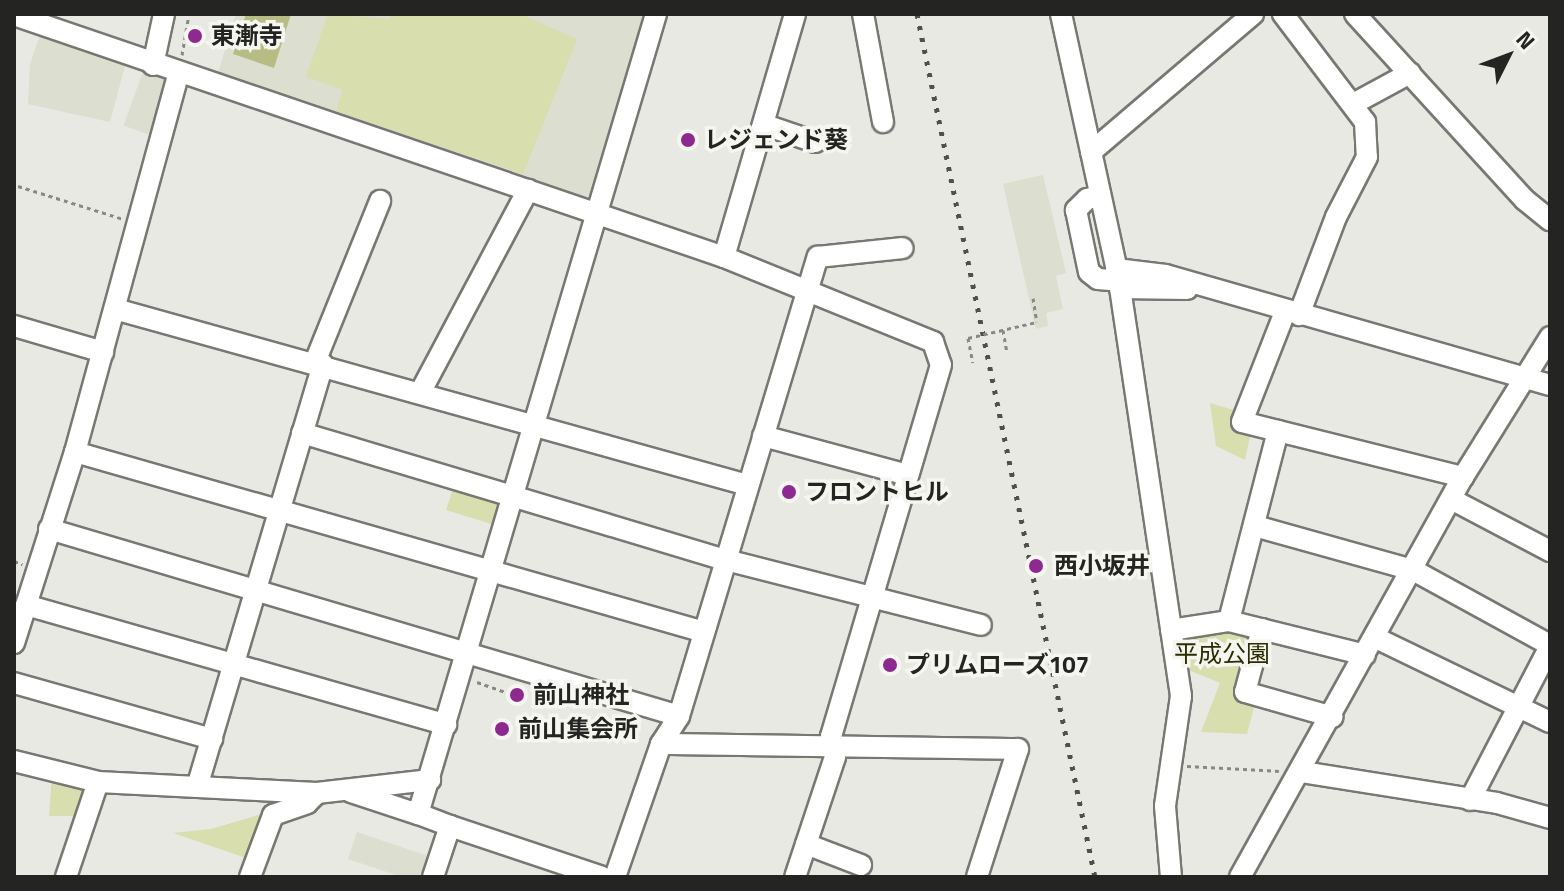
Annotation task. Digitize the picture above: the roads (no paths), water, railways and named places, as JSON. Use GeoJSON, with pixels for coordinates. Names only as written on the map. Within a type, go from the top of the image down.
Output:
{"type":"FeatureCollection","features":[{"type":"Feature","properties":{"kind":"street"},"geometry":{"type":"LineString","coordinates":[[153,65],[164,14]]}},
{"type":"Feature","properties":{"kind":"street"},"geometry":{"type":"LineString","coordinates":[[418,814],[493,574],[656,14]]}},
{"type":"Feature","properties":{"kind":"street"},"geometry":{"type":"LineString","coordinates":[[724,257],[795,14]]}},
{"type":"Feature","properties":{"kind":"street"},"geometry":{"type":"LineString","coordinates":[[863,14],[883,122]]}},
{"type":"Feature","properties":{"kind":"street"},"geometry":{"type":"LineString","coordinates":[[1061,14],[1100,196],[1087,199],[1076,210],[1089,272],[1098,279],[1211,290],[1550,385]]}},
{"type":"Feature","properties":{"kind":"street"},"geometry":{"type":"LineString","coordinates":[[1091,152],[1253,14]]}},
{"type":"Feature","properties":{"kind":"street"},"geometry":{"type":"LineString","coordinates":[[1283,14],[1365,122],[1367,157],[1336,217],[1242,422],[1463,477]]}},
{"type":"Feature","properties":{"kind":"street"},"geometry":{"type":"LineString","coordinates":[[1355,14],[1525,200],[1550,220]]}},
{"type":"Feature","properties":{"kind":"street"},"geometry":{"type":"LineString","coordinates":[[14,15],[47,20],[178,75],[724,257],[933,342],[941,365],[831,736],[835,757],[795,877]]}},
{"type":"Feature","properties":{"kind":"street"},"geometry":{"type":"LineString","coordinates":[[1353,104],[1410,73]]}},
{"type":"Feature","properties":{"kind":"street"},"geometry":{"type":"LineString","coordinates":[[14,643],[75,452],[178,75]]}},
{"type":"Feature","properties":{"kind":"street"},"geometry":{"type":"LineString","coordinates":[[765,125],[815,142]]}},
{"type":"Feature","properties":{"kind":"street"},"geometry":{"type":"LineString","coordinates":[[421,391],[528,190]]}},
{"type":"Feature","properties":{"kind":"street"},"geometry":{"type":"LineString","coordinates":[[197,787],[280,513],[319,363],[380,201]]}},
{"type":"Feature","properties":{"kind":"street"},"geometry":{"type":"LineString","coordinates":[[615,877],[661,744],[679,716],[818,257],[903,248]]}},
{"type":"Feature","properties":{"kind":"street"},"geometry":{"type":"LineString","coordinates":[[1119,279],[1181,696],[1165,806],[1171,877]]}},
{"type":"Feature","properties":{"kind":"street"},"geometry":{"type":"LineString","coordinates":[[115,309],[537,423],[747,485]]}},
{"type":"Feature","properties":{"kind":"street"},"geometry":{"type":"LineString","coordinates":[[14,326],[103,352]]}},
{"type":"Feature","properties":{"kind":"street"},"geometry":{"type":"LineString","coordinates":[[1240,877],[1333,717],[1463,477],[1550,337]]}},
{"type":"Feature","properties":{"kind":"street"},"geometry":{"type":"LineString","coordinates":[[1229,621],[1278,431]]}},
{"type":"Feature","properties":{"kind":"street"},"geometry":{"type":"LineString","coordinates":[[302,433],[726,560],[981,625]]}},
{"type":"Feature","properties":{"kind":"street"},"geometry":{"type":"LineString","coordinates":[[763,436],[908,475]]}},
{"type":"Feature","properties":{"kind":"street"},"geometry":{"type":"LineString","coordinates":[[75,452],[704,632]]}},
{"type":"Feature","properties":{"kind":"street"},"geometry":{"type":"LineString","coordinates":[[1451,499],[1550,551]]}},
{"type":"Feature","properties":{"kind":"street"},"geometry":{"type":"LineString","coordinates":[[1255,526],[1413,570],[1550,645],[1470,800]]}},
{"type":"Feature","properties":{"kind":"street"},"geometry":{"type":"LineString","coordinates":[[49,529],[679,716]]}},
{"type":"Feature","properties":{"kind":"street"},"geometry":{"type":"LineString","coordinates":[[26,605],[236,662],[446,725]]}},
{"type":"Feature","properties":{"kind":"street"},"geometry":{"type":"LineString","coordinates":[[1171,630],[1229,621],[1370,646],[1519,706],[1550,722]]}},
{"type":"Feature","properties":{"kind":"street"},"geometry":{"type":"LineString","coordinates":[[1262,629],[1245,692],[1333,717]]}},
{"type":"Feature","properties":{"kind":"street"},"geometry":{"type":"LineString","coordinates":[[14,683],[212,739]]}},
{"type":"Feature","properties":{"kind":"street"},"geometry":{"type":"LineString","coordinates":[[661,744],[1018,749],[977,877]]}},
{"type":"Feature","properties":{"kind":"street"},"geometry":{"type":"LineString","coordinates":[[14,761],[98,782],[317,793],[430,780]]}},
{"type":"Feature","properties":{"kind":"street"},"geometry":{"type":"LineString","coordinates":[[1302,772],[1470,800],[1550,818]]}},
{"type":"Feature","properties":{"kind":"street"},"geometry":{"type":"LineString","coordinates":[[66,877],[98,782]]}},
{"type":"Feature","properties":{"kind":"street"},"geometry":{"type":"LineString","coordinates":[[344,790],[602,877]]}},
{"type":"Feature","properties":{"kind":"street"},"geometry":{"type":"LineString","coordinates":[[250,877],[273,815],[307,803],[317,793]]}},
{"type":"Feature","properties":{"kind":"street"},"geometry":{"type":"LineString","coordinates":[[433,877],[450,826]]}},
{"type":"Feature","properties":{"kind":"street"},"geometry":{"type":"LineString","coordinates":[[806,844],[861,865]]}},
{"type":"Feature","properties":{"kind":"railway"},"geometry":{"type":"LineString","coordinates":[[917,14],[1095,877]]}},
{"type":"Feature","properties":{"kind":"place","name":"東漸寺"},"geometry":{"type":"Point","coordinates":[195,36]}},
{"type":"Feature","properties":{"kind":"place","name":"レジェンド葵"},"geometry":{"type":"Point","coordinates":[688,140]}},
{"type":"Feature","properties":{"kind":"place","name":"フロントヒル"},"geometry":{"type":"Point","coordinates":[789,492]}},
{"type":"Feature","properties":{"kind":"place","name":"西小坂井"},"geometry":{"type":"Point","coordinates":[1036,566]}},
{"type":"Feature","properties":{"kind":"place","name":"プリムローズ107"},"geometry":{"type":"Point","coordinates":[890,665]}},
{"type":"Feature","properties":{"kind":"place","name":"前山神社"},"geometry":{"type":"Point","coordinates":[517,695]}},
{"type":"Feature","properties":{"kind":"place","name":"前山集会所"},"geometry":{"type":"Point","coordinates":[502,729]}},
{"type":"Feature","properties":{"kind":"park label","name":"平成公園"},"geometry":{"type":"Point","coordinates":[1222,654]}}]}
